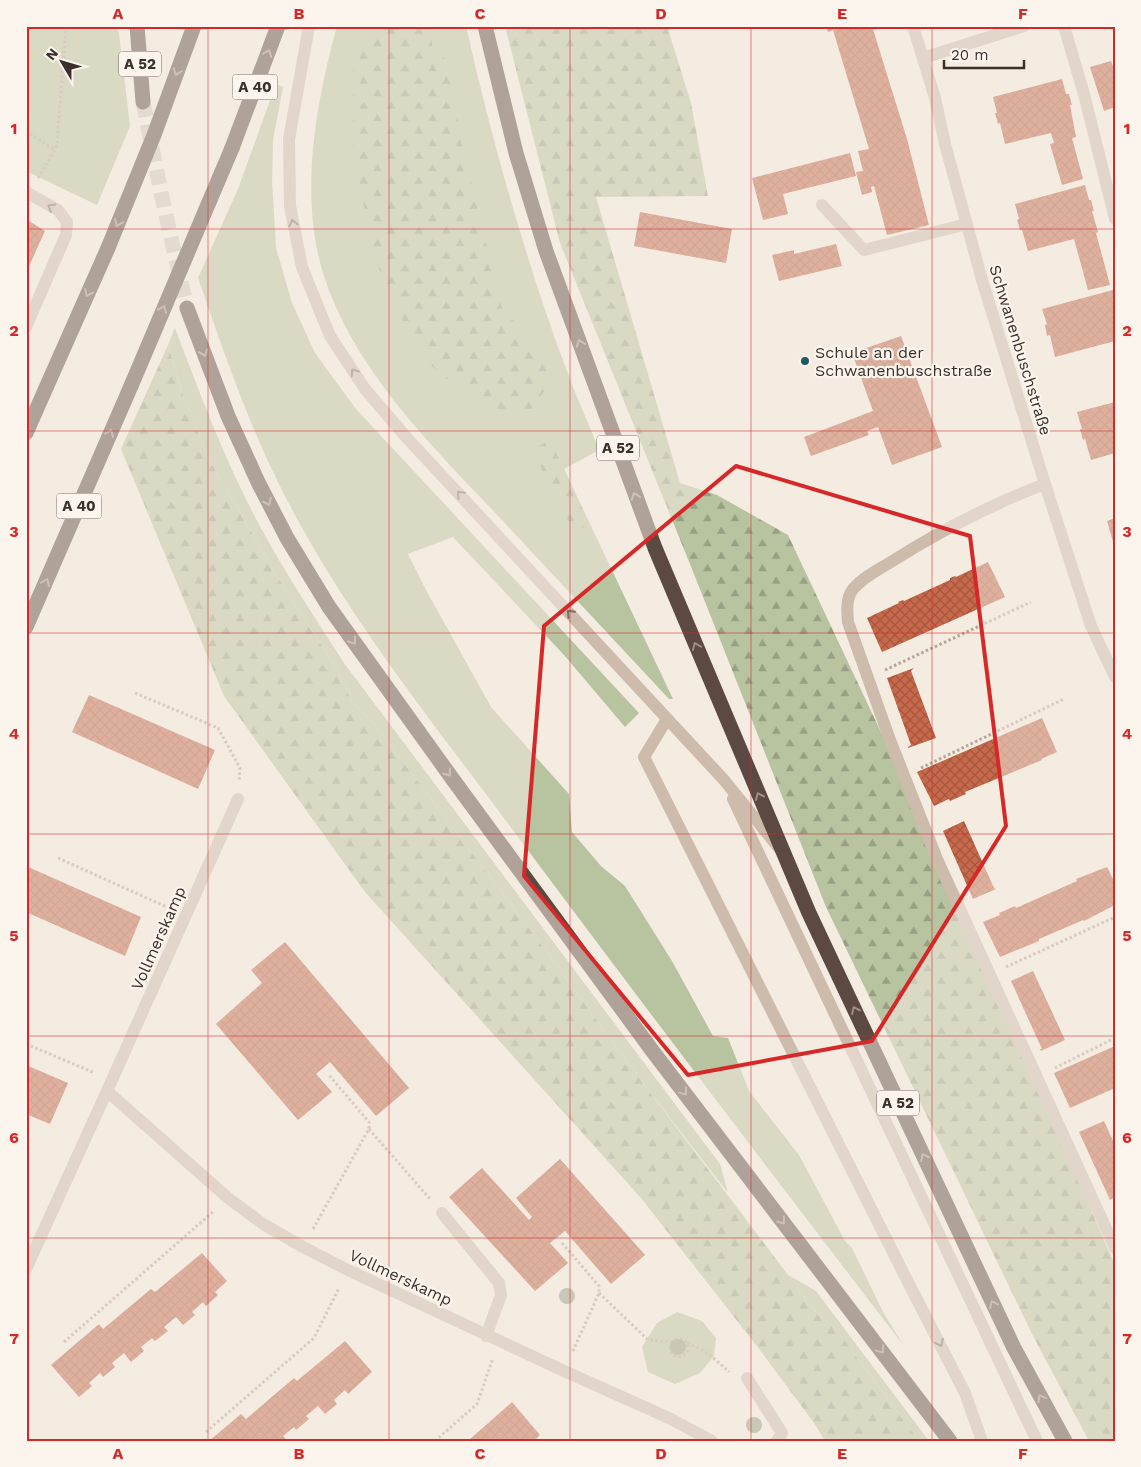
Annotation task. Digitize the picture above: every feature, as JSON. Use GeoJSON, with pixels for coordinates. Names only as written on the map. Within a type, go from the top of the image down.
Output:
{"type":"FeatureCollection","features":[{"type":"Feature","properties":{"kind":"highway","name":"A 52"},"geometry":{"type":"LineString","coordinates":[[137,26],[143,102]]}},
{"type":"Feature","properties":{"kind":"highway"},"geometry":{"type":"LineString","coordinates":[[26,433],[108,248],[154,135],[194,26]]}},
{"type":"Feature","properties":{"kind":"highway","name":"A 40"},"geometry":{"type":"LineString","coordinates":[[26,627],[232,148],[278,26]]}},
{"type":"Feature","properties":{"kind":"highway","name":"A 52"},"geometry":{"type":"LineString","coordinates":[[486,26],[516,153],[546,252],[655,548],[809,913],[1014,1348],[1065,1441]]}},
{"type":"Feature","properties":{"kind":"highway"},"geometry":{"type":"LineString","coordinates":[[187,308],[228,416],[258,482],[287,538],[329,607],[654,1053],[950,1441]]}},
{"type":"Feature","properties":{"kind":"street"},"geometry":{"type":"LineString","coordinates":[[309,26],[289,139],[290,206],[302,267],[330,336],[365,389],[407,438],[724,780],[786,857]]}},
{"type":"Feature","properties":{"kind":"street","name":"Schwanenbuschstraße"},"geometry":{"type":"LineString","coordinates":[[914,26],[935,98],[945,144],[982,280],[1091,626],[1115,677]]}},
{"type":"Feature","properties":{"kind":"street"},"geometry":{"type":"LineString","coordinates":[[923,58],[1024,26]]}},
{"type":"Feature","properties":{"kind":"street"},"geometry":{"type":"LineString","coordinates":[[1064,26],[1084,94],[1115,219]]}},
{"type":"Feature","properties":{"kind":"street"},"geometry":{"type":"LineString","coordinates":[[26,328],[66,235],[67,222],[58,210],[28,193]]}},
{"type":"Feature","properties":{"kind":"street"},"geometry":{"type":"LineString","coordinates":[[822,204],[864,250],[967,224]]}},
{"type":"Feature","properties":{"kind":"street"},"geometry":{"type":"LineString","coordinates":[[1045,484],[1003,500],[925,540],[866,578],[852,590],[846,606],[848,622],[868,678],[937,859],[1035,1077],[1115,1248]]}},
{"type":"Feature","properties":{"kind":"street"},"geometry":{"type":"LineString","coordinates":[[667,718],[644,757],[965,1392],[982,1441]]}},
{"type":"Feature","properties":{"kind":"street","name":"A 52"},"geometry":{"type":"LineString","coordinates":[[724,780],[1037,1441]]}},
{"type":"Feature","properties":{"kind":"street","name":"Vollmerskamp"},"geometry":{"type":"LineString","coordinates":[[26,1269],[238,799]]}},
{"type":"Feature","properties":{"kind":"street","name":"Vollmerskamp"},"geometry":{"type":"LineString","coordinates":[[109,1086],[228,1198],[263,1224],[303,1247],[486,1336],[669,1418],[712,1441]]}},
{"type":"Feature","properties":{"kind":"street"},"geometry":{"type":"LineString","coordinates":[[442,1213],[499,1283],[500,1295],[486,1336]]}},
{"type":"Feature","properties":{"kind":"street"},"geometry":{"type":"LineString","coordinates":[[747,1378],[782,1433],[777,1441]]}},
{"type":"Feature","properties":{"kind":"path"},"geometry":{"type":"LineString","coordinates":[[28,193],[55,150],[57,143],[66,26]]}},
{"type":"Feature","properties":{"kind":"path"},"geometry":{"type":"LineString","coordinates":[[26,131],[55,150]]}},
{"type":"Feature","properties":{"kind":"path"},"geometry":{"type":"LineString","coordinates":[[868,678],[1032,602]]}},
{"type":"Feature","properties":{"kind":"path"},"geometry":{"type":"LineString","coordinates":[[135,693],[218,728],[240,768],[238,799]]}},
{"type":"Feature","properties":{"kind":"path"},"geometry":{"type":"LineString","coordinates":[[904,776],[1064,699]]}},
{"type":"Feature","properties":{"kind":"path"},"geometry":{"type":"LineString","coordinates":[[58,858],[186,916]]}},
{"type":"Feature","properties":{"kind":"path"},"geometry":{"type":"LineString","coordinates":[[989,975],[1115,917]]}},
{"type":"Feature","properties":{"kind":"path"},"geometry":{"type":"LineString","coordinates":[[1035,1077],[1115,1038]]}},
{"type":"Feature","properties":{"kind":"path"},"geometry":{"type":"LineString","coordinates":[[26,1044],[109,1086]]}},
{"type":"Feature","properties":{"kind":"path"},"geometry":{"type":"LineString","coordinates":[[303,1247],[369,1129],[369,1122],[328,1074]]}},
{"type":"Feature","properties":{"kind":"path"},"geometry":{"type":"LineString","coordinates":[[369,1129],[442,1213]]}},
{"type":"Feature","properties":{"kind":"path"},"geometry":{"type":"LineString","coordinates":[[64,1342],[228,1198]]}},
{"type":"Feature","properties":{"kind":"path"},"geometry":{"type":"LineString","coordinates":[[562,1242],[599,1286],[599,1293],[564,1371]]}},
{"type":"Feature","properties":{"kind":"path"},"geometry":{"type":"LineString","coordinates":[[599,1293],[646,1338],[673,1342],[680,1340],[711,1356],[732,1376],[747,1378]]}},
{"type":"Feature","properties":{"kind":"path"},"geometry":{"type":"LineString","coordinates":[[206,1432],[314,1338],[333,1301]]}},
{"type":"Feature","properties":{"kind":"path"},"geometry":{"type":"LineString","coordinates":[[673,1342],[671,1350],[676,1357],[685,1355],[688,1350],[686,1344]]}},
{"type":"Feature","properties":{"kind":"path"},"geometry":{"type":"LineString","coordinates":[[435,1441],[477,1404],[487,1376]]}},
{"type":"Feature","properties":{"kind":"highlighted area"},"geometry":{"type":"Polygon","coordinates":[[[736,466],[970,536],[1006,826],[872,1041],[688,1075],[524,876],[544,626],[736,466]]]}},
{"type":"Feature","properties":{"kind":"green space"},"geometry":{"type":"Polygon","coordinates":[[[26,26],[118,26],[130,126],[97,205],[26,171],[26,26]]]}},
{"type":"Feature","properties":{"kind":"green space"},"geometry":{"type":"Polygon","coordinates":[[[337,26],[466,26],[498,155],[536,282],[565,366],[599,450],[564,469],[673,699],[669,699],[423,435],[375,375],[354,343],[337,309],[323,273],[316,243],[312,212],[311,180],[317,117],[329,55],[337,26]]]}},
{"type":"Feature","properties":{"kind":"green space"},"geometry":{"type":"Polygon","coordinates":[[[385,26],[430,26],[433,52],[449,61],[461,141],[502,308],[548,360],[547,387],[530,412],[505,414],[453,384],[429,364],[410,335],[380,272],[363,202],[353,143],[353,58],[385,26]]]}},
{"type":"Feature","properties":{"kind":"green space"},"geometry":{"type":"Polygon","coordinates":[[[505,26],[667,26],[691,103],[708,196],[596,197],[680,483],[717,495],[788,535],[896,764],[1115,1265],[1115,1441],[1089,1441],[1033,1336],[826,907],[560,243],[505,26]]]}},
{"type":"Feature","properties":{"kind":"green space"},"geometry":{"type":"Polygon","coordinates":[[[276,84],[283,87],[273,140],[272,182],[276,248],[292,303],[315,353],[356,409],[639,713],[625,727],[564,655],[453,537],[408,554],[491,707],[569,794],[572,832],[601,866],[625,886],[672,961],[713,1036],[728,1038],[749,1091],[799,1155],[845,1241],[852,1248],[883,1312],[904,1346],[664,1031],[397,675],[339,590],[287,500],[261,446],[238,390],[198,278],[238,189],[276,84]]]}},
{"type":"Feature","properties":{"kind":"green space"},"geometry":{"type":"Polygon","coordinates":[[[175,328],[237,481],[272,547],[312,614],[344,663],[720,1164],[728,1193],[640,1079],[376,726],[352,702],[337,669],[287,593],[208,458],[182,392],[168,345],[175,328]]]}},
{"type":"Feature","properties":{"kind":"green space"},"geometry":{"type":"Polygon","coordinates":[[[168,345],[182,392],[208,458],[287,593],[337,669],[352,702],[376,726],[819,1316],[834,1326],[919,1441],[825,1441],[814,1423],[760,1350],[641,1198],[365,892],[224,696],[121,449],[168,345]]]}},
{"type":"Feature","properties":{"kind":"green space"},"geometry":{"type":"Polygon","coordinates":[[[550,439],[590,525],[574,532],[532,451],[550,439]]]}},
{"type":"Feature","properties":{"kind":"green space"},"geometry":{"type":"Polygon","coordinates":[[[788,1275],[816,1291],[929,1441],[919,1441],[834,1326],[819,1316],[788,1275]]]}},
{"type":"Feature","properties":{"kind":"green space"},"geometry":{"type":"Polygon","coordinates":[[[677,1312],[702,1321],[716,1338],[714,1356],[700,1373],[675,1384],[648,1372],[642,1347],[657,1323],[677,1312]]]}},
{"type":"Feature","properties":{"kind":"building"},"geometry":{"type":"Polygon","coordinates":[[[826,26],[872,26],[907,139],[929,225],[887,235],[874,186],[871,187],[872,192],[862,195],[856,172],[863,171],[858,151],[869,149],[833,30],[828,32],[826,26]]]}},
{"type":"Feature","properties":{"kind":"building"},"geometry":{"type":"Polygon","coordinates":[[[1111,61],[1115,71],[1115,107],[1104,111],[1090,67],[1111,61]]]}},
{"type":"Feature","properties":{"kind":"building"},"geometry":{"type":"Polygon","coordinates":[[[1062,79],[1066,94],[1069,94],[1072,105],[1070,105],[1076,137],[1072,138],[1083,179],[1062,185],[1050,144],[1054,143],[1051,133],[1005,144],[1000,123],[998,124],[995,113],[997,113],[993,97],[1062,79]]]}},
{"type":"Feature","properties":{"kind":"building"},"geometry":{"type":"Polygon","coordinates":[[[850,153],[856,176],[783,194],[788,214],[763,220],[752,178],[850,153]]]}},
{"type":"Feature","properties":{"kind":"building"},"geometry":{"type":"Polygon","coordinates":[[[1085,185],[1094,211],[1092,211],[1098,232],[1096,233],[1110,285],[1088,290],[1074,239],[1028,251],[1017,220],[1019,219],[1015,204],[1085,185]]]}},
{"type":"Feature","properties":{"kind":"building"},"geometry":{"type":"Polygon","coordinates":[[[640,212],[732,229],[726,263],[634,246],[640,212]]]}},
{"type":"Feature","properties":{"kind":"building"},"geometry":{"type":"Polygon","coordinates":[[[26,219],[45,231],[26,273],[26,219]]]}},
{"type":"Feature","properties":{"kind":"building"},"geometry":{"type":"Polygon","coordinates":[[[836,244],[842,266],[779,281],[772,255],[794,250],[794,254],[836,244]]]}},
{"type":"Feature","properties":{"kind":"building"},"geometry":{"type":"Polygon","coordinates":[[[1113,290],[1115,297],[1115,341],[1055,357],[1050,335],[1047,336],[1045,325],[1047,324],[1042,309],[1113,290]]]}},
{"type":"Feature","properties":{"kind":"building"},"geometry":{"type":"Polygon","coordinates":[[[901,336],[942,447],[892,465],[878,427],[867,431],[869,435],[811,456],[804,437],[873,411],[852,353],[901,336]]]}},
{"type":"Feature","properties":{"kind":"building"},"geometry":{"type":"Polygon","coordinates":[[[1115,402],[1115,453],[1091,460],[1085,439],[1083,440],[1077,412],[1115,402]]]}},
{"type":"Feature","properties":{"kind":"building"},"geometry":{"type":"Polygon","coordinates":[[[1115,518],[1115,545],[1114,545],[1107,521],[1115,518]]]}},
{"type":"Feature","properties":{"kind":"building"},"geometry":{"type":"Polygon","coordinates":[[[988,562],[1005,597],[882,652],[867,618],[898,602],[904,601],[988,562]]]}},
{"type":"Feature","properties":{"kind":"building"},"geometry":{"type":"Polygon","coordinates":[[[914,668],[911,671],[936,738],[908,748],[911,745],[887,678],[914,668]]]}},
{"type":"Feature","properties":{"kind":"building"},"geometry":{"type":"Polygon","coordinates":[[[89,695],[215,750],[198,789],[72,732],[89,695]]]}},
{"type":"Feature","properties":{"kind":"building"},"geometry":{"type":"Polygon","coordinates":[[[1042,718],[1057,752],[965,792],[966,794],[934,806],[917,772],[1042,718]]]}},
{"type":"Feature","properties":{"kind":"building"},"geometry":{"type":"Polygon","coordinates":[[[964,821],[996,889],[973,899],[943,831],[964,821]]]}},
{"type":"Feature","properties":{"kind":"building"},"geometry":{"type":"Polygon","coordinates":[[[26,866],[141,917],[125,956],[26,912],[26,866]]]}},
{"type":"Feature","properties":{"kind":"building"},"geometry":{"type":"Polygon","coordinates":[[[1107,867],[1115,883],[1115,905],[1084,921],[1000,957],[983,922],[1000,915],[999,913],[1015,906],[1016,908],[1077,881],[1076,879],[1107,867]]]}},
{"type":"Feature","properties":{"kind":"building"},"geometry":{"type":"Polygon","coordinates":[[[285,942],[409,1088],[376,1116],[330,1062],[316,1074],[332,1092],[298,1120],[216,1024],[262,983],[251,970],[285,942]]]}},
{"type":"Feature","properties":{"kind":"building"},"geometry":{"type":"Polygon","coordinates":[[[1033,971],[1065,1040],[1041,1051],[1040,1049],[1042,1049],[1011,981],[1033,971]]]}},
{"type":"Feature","properties":{"kind":"building"},"geometry":{"type":"Polygon","coordinates":[[[1115,1046],[1115,1088],[1070,1108],[1054,1073],[1115,1046]]]}},
{"type":"Feature","properties":{"kind":"building"},"geometry":{"type":"Polygon","coordinates":[[[26,1065],[68,1083],[50,1124],[26,1114],[26,1065]]]}},
{"type":"Feature","properties":{"kind":"building"},"geometry":{"type":"Polygon","coordinates":[[[1104,1121],[1115,1145],[1115,1197],[1110,1200],[1079,1132],[1104,1121]]]}},
{"type":"Feature","properties":{"kind":"building"},"geometry":{"type":"Polygon","coordinates":[[[560,1159],[645,1255],[611,1284],[565,1231],[550,1243],[568,1263],[535,1291],[449,1197],[482,1168],[529,1220],[532,1217],[516,1198],[560,1159]]]}},
{"type":"Feature","properties":{"kind":"building"},"geometry":{"type":"Polygon","coordinates":[[[202,1253],[227,1281],[215,1292],[218,1295],[206,1306],[203,1302],[192,1312],[195,1315],[183,1325],[176,1317],[164,1327],[168,1331],[155,1341],[152,1338],[141,1347],[144,1351],[131,1362],[124,1353],[112,1363],[115,1367],[103,1377],[100,1373],[89,1383],[92,1386],[79,1397],[51,1365],[99,1324],[103,1329],[151,1289],[155,1292],[202,1253]]]}},
{"type":"Feature","properties":{"kind":"building"},"geometry":{"type":"Polygon","coordinates":[[[345,1341],[372,1372],[348,1394],[345,1390],[334,1400],[337,1404],[325,1414],[318,1406],[306,1416],[309,1419],[296,1430],[294,1427],[283,1436],[286,1439],[284,1441],[209,1441],[241,1414],[246,1419],[294,1378],[297,1381],[345,1341]]]}},
{"type":"Feature","properties":{"kind":"building"},"geometry":{"type":"Polygon","coordinates":[[[512,1402],[540,1435],[534,1441],[468,1441],[512,1402]]]}},
{"type":"Feature","properties":{"kind":"tunnel"},"geometry":{"type":"LineString","coordinates":[[143,102],[187,308]]}},
{"type":"Feature","properties":{"kind":"place","name":"Schule an der Schwanenbuschstraße"},"geometry":{"type":"Point","coordinates":[805,361]}}]}
